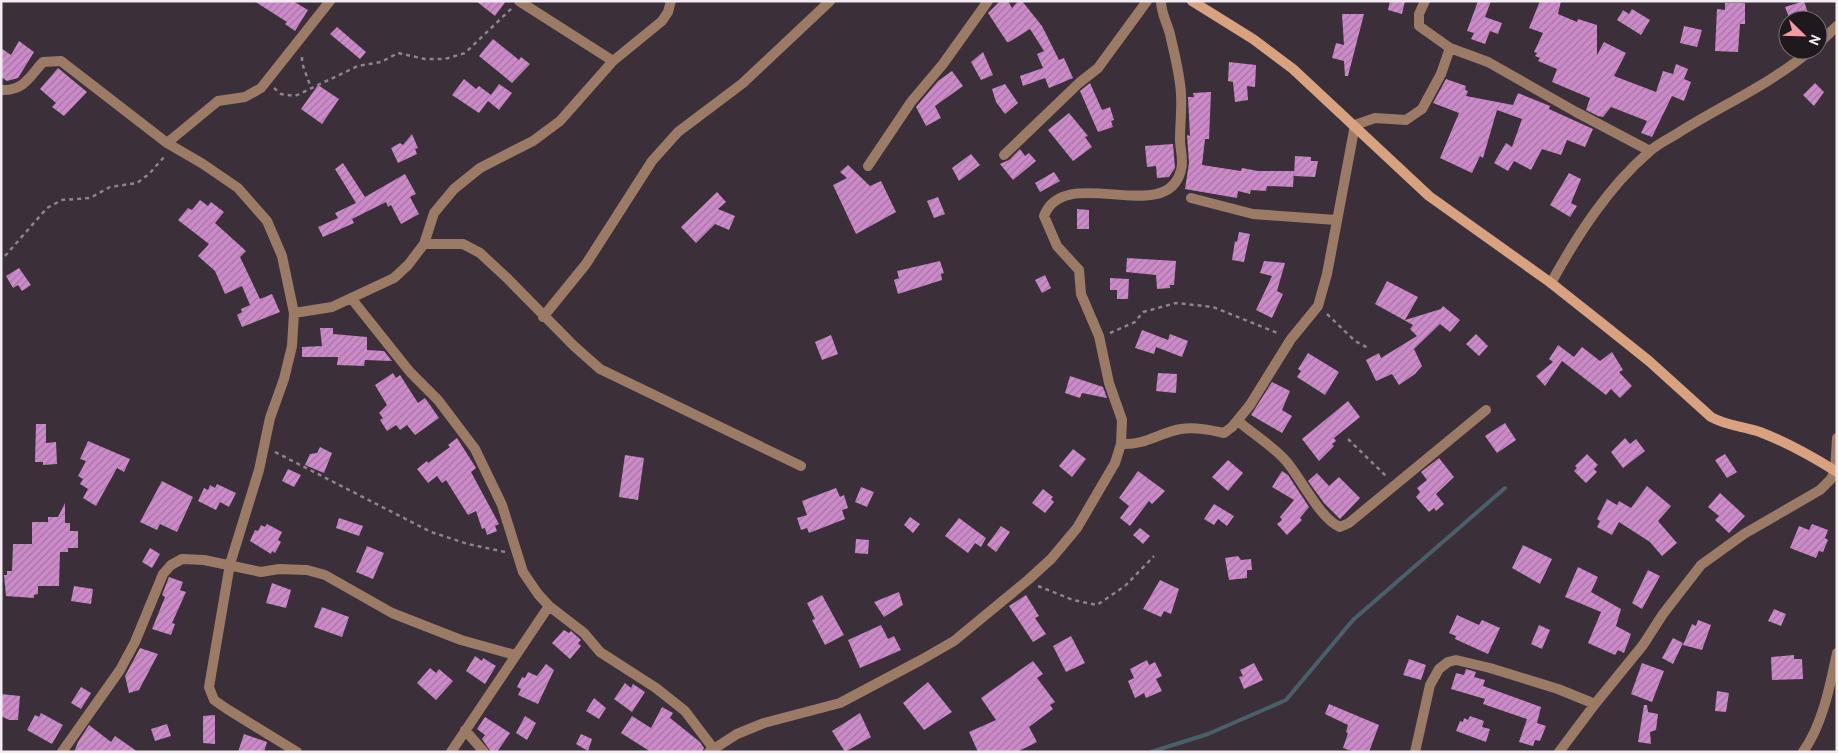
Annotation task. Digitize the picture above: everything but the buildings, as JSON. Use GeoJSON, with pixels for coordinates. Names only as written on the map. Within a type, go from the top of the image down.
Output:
{"type":"FeatureCollection","features":[{"type":"Feature","properties":{"kind":"street"},"geometry":{"type":"LineString","coordinates":[[170,145],[218,101],[245,97],[267,83],[330,1]]}},
{"type":"Feature","properties":{"kind":"street"},"geometry":{"type":"LineString","coordinates":[[519,1],[613,61]]}},
{"type":"Feature","properties":{"kind":"street"},"geometry":{"type":"LineString","coordinates":[[294,313],[332,307],[394,278],[408,265],[424,244],[434,213],[454,189],[480,168],[533,141],[560,121],[613,61],[662,21],[668,12],[671,1]]}},
{"type":"Feature","properties":{"kind":"street"},"geometry":{"type":"LineString","coordinates":[[543,317],[586,264],[652,161],[678,132],[743,83],[830,1]]}},
{"type":"Feature","properties":{"kind":"street"},"geometry":{"type":"LineString","coordinates":[[868,166],[911,102],[943,64],[988,1]]}},
{"type":"Feature","properties":{"kind":"street"},"geometry":{"type":"LineString","coordinates":[[1004,155],[1079,83],[1098,68],[1147,1]]}},
{"type":"Feature","properties":{"kind":"street"},"geometry":{"type":"LineString","coordinates":[[351,298],[392,351],[438,400],[470,442],[502,505],[523,572],[549,606],[584,633],[600,652],[656,688],[685,711],[711,750],[737,734],[764,723],[840,703],[954,641],[1028,580],[1051,559],[1077,528],[1115,463],[1122,444],[1122,420],[1109,383],[1099,336],[1081,294],[1079,270],[1057,246],[1044,216],[1047,207],[1060,198],[1093,192],[1143,195],[1164,192],[1174,187],[1182,167],[1181,95],[1161,1]]}},
{"type":"Feature","properties":{"kind":"street"},"geometry":{"type":"LineString","coordinates":[[1192,1],[1253,39],[1293,69],[1429,196],[1551,283],[1649,361],[1711,417],[1723,424],[1749,428],[1769,436],[1836,471]]}},
{"type":"Feature","properties":{"kind":"street"},"geometry":{"type":"LineString","coordinates":[[1425,1],[1419,14],[1419,26],[1450,48],[1488,62],[1650,151]]}},
{"type":"Feature","properties":{"kind":"street"},"geometry":{"type":"LineString","coordinates":[[1355,125],[1375,118],[1406,120],[1422,109],[1441,74],[1450,48]]}},
{"type":"Feature","properties":{"kind":"street"},"geometry":{"type":"LineString","coordinates":[[1551,283],[1584,229],[1630,170],[1650,151],[1717,108],[1776,77],[1798,60]]}},
{"type":"Feature","properties":{"kind":"street"},"geometry":{"type":"LineString","coordinates":[[1,90],[16,89],[25,83],[43,62],[61,61],[170,145],[203,164],[238,188],[267,220],[282,256],[294,313],[292,346],[263,445],[260,470],[230,564],[209,687],[214,700],[226,709],[297,752]]}},
{"type":"Feature","properties":{"kind":"street"},"geometry":{"type":"LineString","coordinates":[[1122,444],[1137,445],[1181,429],[1198,428],[1224,432],[1238,421],[1274,370],[1291,339],[1318,306],[1327,274],[1355,125]]}},
{"type":"Feature","properties":{"kind":"street"},"geometry":{"type":"LineString","coordinates":[[1190,198],[1253,214],[1336,220]]}},
{"type":"Feature","properties":{"kind":"street"},"geometry":{"type":"LineString","coordinates":[[424,244],[463,244],[480,253],[507,278],[543,317],[600,369],[801,466]]}},
{"type":"Feature","properties":{"kind":"street"},"geometry":{"type":"LineString","coordinates":[[1238,421],[1286,461],[1333,524],[1340,527],[1349,523],[1486,410]]}},
{"type":"Feature","properties":{"kind":"street"},"geometry":{"type":"LineString","coordinates":[[1559,752],[1594,704],[1643,645],[1662,614],[1701,565],[1744,534],[1820,490],[1831,479],[1836,471],[1837,438]]}},
{"type":"Feature","properties":{"kind":"street"},"geometry":{"type":"LineString","coordinates":[[62,752],[120,670],[135,642],[163,574],[170,565],[182,559],[230,564],[261,572],[297,569],[325,575],[392,613],[461,640],[515,655]]}},
{"type":"Feature","properties":{"kind":"street"},"geometry":{"type":"LineString","coordinates":[[451,752],[549,606]]}},
{"type":"Feature","properties":{"kind":"street"},"geometry":{"type":"LineString","coordinates":[[1803,752],[1820,714],[1833,674],[1837,653]]}},
{"type":"Feature","properties":{"kind":"street"},"geometry":{"type":"LineString","coordinates":[[1415,752],[1430,685],[1440,669],[1448,662],[1456,660],[1490,668],[1558,689],[1594,704]]}},
{"type":"Feature","properties":{"kind":"street"},"geometry":{"type":"LineString","coordinates":[[465,730],[484,752]]}},
{"type":"Feature","properties":{"kind":"path"},"geometry":{"type":"LineString","coordinates":[[267,83],[281,94],[295,96],[358,66],[381,62],[398,53],[425,59],[445,59],[464,53],[519,1]]}},
{"type":"Feature","properties":{"kind":"path"},"geometry":{"type":"LineString","coordinates":[[302,38],[302,63],[311,88]]}},
{"type":"Feature","properties":{"kind":"path"},"geometry":{"type":"LineString","coordinates":[[5,256],[47,208],[62,200],[90,198],[110,187],[124,187],[136,183],[149,174],[170,145]]}},
{"type":"Feature","properties":{"kind":"path"},"geometry":{"type":"LineString","coordinates":[[1099,336],[1117,331],[1135,322],[1143,312],[1154,307],[1176,303],[1213,307],[1291,339]]}},
{"type":"Feature","properties":{"kind":"path"},"geometry":{"type":"LineString","coordinates":[[1318,306],[1355,341],[1368,348]]}},
{"type":"Feature","properties":{"kind":"path"},"geometry":{"type":"LineString","coordinates":[[1348,439],[1395,485]]}},
{"type":"Feature","properties":{"kind":"path"},"geometry":{"type":"LineString","coordinates":[[263,445],[431,532],[468,544],[516,554]]}},
{"type":"Feature","properties":{"kind":"path"},"geometry":{"type":"LineString","coordinates":[[1028,580],[1073,600],[1097,605],[1125,586],[1154,556]]}},
{"type":"Feature","properties":{"kind":"waterway"},"geometry":{"type":"LineString","coordinates":[[1151,752],[1208,734],[1286,700],[1353,620],[1505,488]]}}]}
